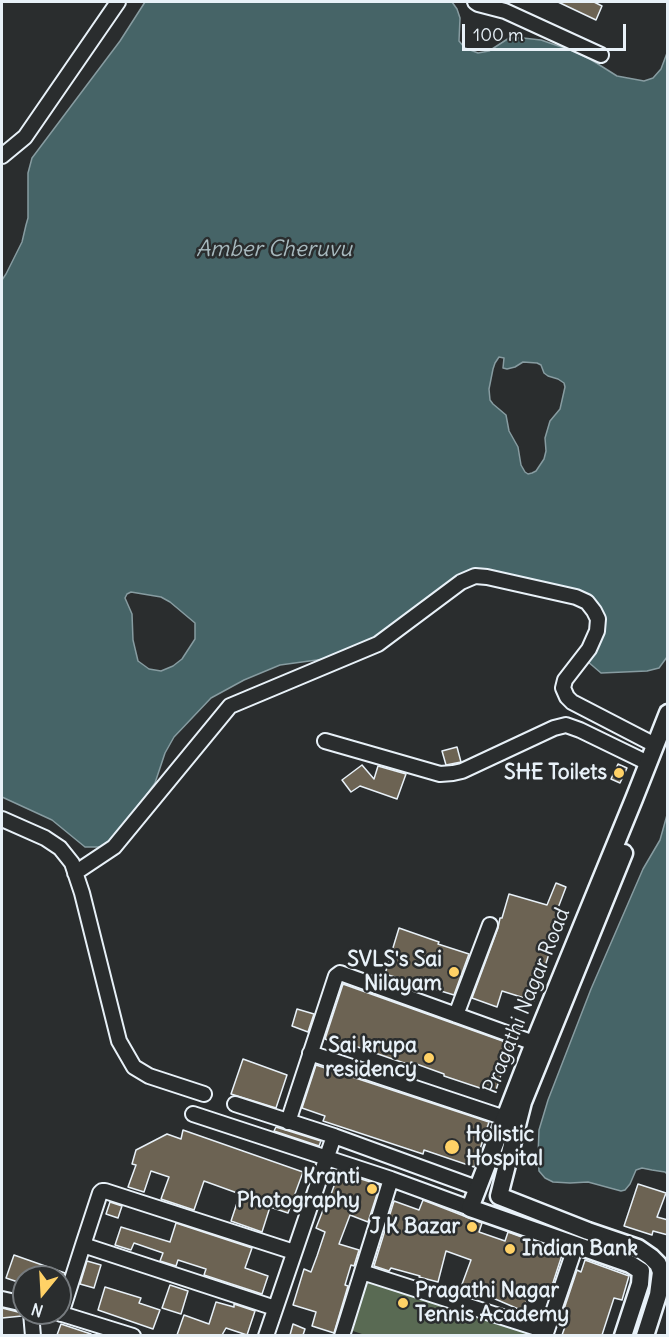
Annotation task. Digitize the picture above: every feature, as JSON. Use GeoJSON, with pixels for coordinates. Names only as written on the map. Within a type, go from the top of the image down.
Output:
{"type":"FeatureCollection","features":[{"type":"Feature","properties":{"kind":"main road","name":"Pragathi Nagar Road"},"geometry":{"type":"LineString","coordinates":[[491,1215],[499,1196],[523,1102],[661,744],[668,713]]}},
{"type":"Feature","properties":{"kind":"main road","name":"Pragathi Nagar Road"},"geometry":{"type":"LineString","coordinates":[[470,1208],[534,1043],[648,764],[661,744]]}},
{"type":"Feature","properties":{"kind":"main road"},"geometry":{"type":"LineString","coordinates":[[477,1188],[638,1248],[663,1262],[661,1272],[663,1296],[645,1335]]}},
{"type":"Feature","properties":{"kind":"main road"},"geometry":{"type":"LineString","coordinates":[[470,1208],[630,1264],[640,1271],[640,1284],[623,1335]]}},
{"type":"Feature","properties":{"kind":"street"},"geometry":{"type":"LineString","coordinates":[[2,156],[25,137],[118,2]]}},
{"type":"Feature","properties":{"kind":"street"},"geometry":{"type":"LineString","coordinates":[[475,2],[505,11],[601,55]]}},
{"type":"Feature","properties":{"kind":"street"},"geometry":{"type":"LineString","coordinates":[[2,142],[12,143],[25,137]]}},
{"type":"Feature","properties":{"kind":"street"},"geometry":{"type":"LineString","coordinates":[[75,873],[114,847],[230,706],[378,644],[461,582],[475,576],[576,597],[587,602],[598,619],[597,631],[590,649],[565,680],[563,688],[567,697],[572,702],[661,744]]}},
{"type":"Feature","properties":{"kind":"street"},"geometry":{"type":"LineString","coordinates":[[325,741],[440,774],[453,774],[554,728],[566,725],[648,764]]}},
{"type":"Feature","properties":{"kind":"street"},"geometry":{"type":"LineString","coordinates":[[2,819],[45,838],[60,848],[72,863],[82,893],[119,1041],[134,1067],[148,1076],[204,1094]]}},
{"type":"Feature","properties":{"kind":"street"},"geometry":{"type":"LineString","coordinates":[[456,1015],[490,925]]}},
{"type":"Feature","properties":{"kind":"street"},"geometry":{"type":"LineString","coordinates":[[288,1122],[336,976],[340,973],[534,1043]]}},
{"type":"Feature","properties":{"kind":"street"},"geometry":{"type":"LineString","coordinates":[[310,1053],[505,1118]]}},
{"type":"Feature","properties":{"kind":"street"},"geometry":{"type":"LineString","coordinates":[[235,1104],[334,1136],[477,1188]]}},
{"type":"Feature","properties":{"kind":"street"},"geometry":{"type":"LineString","coordinates":[[193,1114],[391,1179],[470,1208]]}},
{"type":"Feature","properties":{"kind":"street"},"geometry":{"type":"LineString","coordinates":[[266,1335],[334,1136]]}},
{"type":"Feature","properties":{"kind":"street"},"geometry":{"type":"LineString","coordinates":[[343,1335],[391,1179]]}},
{"type":"Feature","properties":{"kind":"street"},"geometry":{"type":"LineString","coordinates":[[72,1278],[100,1194],[105,1191],[294,1252]]}},
{"type":"Feature","properties":{"kind":"street"},"geometry":{"type":"LineString","coordinates":[[83,1245],[276,1308]]}},
{"type":"Feature","properties":{"kind":"street"},"geometry":{"type":"LineString","coordinates":[[362,1272],[546,1333],[576,1245]]}},
{"type":"Feature","properties":{"kind":"street"},"geometry":{"type":"LineString","coordinates":[[640,1271],[663,1262]]}},
{"type":"Feature","properties":{"kind":"street"},"geometry":{"type":"LineString","coordinates":[[72,1317],[133,1335]]}},
{"type":"Feature","properties":{"kind":"green space","name":"Pragathi Nagar Tennis Academy"},"geometry":{"type":"Polygon","coordinates":[[[368,1277],[541,1336],[368,1336],[350,1330],[368,1277]]]}},
{"type":"Feature","properties":{"kind":"water","name":"Amber Cheruvu"},"geometry":{"type":"Polygon","coordinates":[[[145,2],[452,2],[460,18],[459,41],[465,48],[478,53],[489,51],[509,38],[541,40],[590,59],[617,76],[644,81],[653,78],[661,69],[667,53],[667,657],[659,668],[647,671],[601,673],[587,661],[595,645],[589,599],[488,572],[377,640],[351,647],[339,657],[280,665],[244,680],[211,698],[174,737],[165,753],[155,783],[125,825],[104,847],[85,847],[52,820],[2,797],[2,280],[22,242],[28,218],[28,173],[32,158],[120,41],[145,2]],[[499,357],[493,369],[489,389],[490,400],[506,415],[509,431],[518,447],[521,465],[525,472],[532,473],[544,459],[545,438],[550,421],[560,409],[564,383],[548,376],[537,363],[523,362],[515,367],[503,368],[504,358],[499,357]],[[131,592],[125,598],[132,614],[133,640],[138,661],[149,669],[161,671],[173,666],[182,659],[195,639],[195,623],[161,597],[131,592]]]}},
{"type":"Feature","properties":{"kind":"water"},"geometry":{"type":"Polygon","coordinates":[[[667,815],[667,1174],[642,1168],[636,1170],[630,1184],[621,1191],[588,1182],[553,1182],[539,1171],[538,1155],[539,1130],[548,1100],[591,989],[643,869],[660,840],[667,815]]]}},
{"type":"Feature","properties":{"kind":"building"},"geometry":{"type":"Polygon","coordinates":[[[558,2],[594,2],[602,6],[596,20],[558,2]]]}},
{"type":"Feature","properties":{"kind":"building"},"geometry":{"type":"Polygon","coordinates":[[[457,747],[461,762],[446,765],[442,751],[457,747]]]}},
{"type":"Feature","properties":{"kind":"building","name":"SHE Toilets"},"geometry":{"type":"Polygon","coordinates":[[[618,764],[627,768],[620,783],[611,779],[618,764]]]}},
{"type":"Feature","properties":{"kind":"building"},"geometry":{"type":"Polygon","coordinates":[[[362,765],[374,779],[378,766],[406,774],[397,799],[360,786],[351,792],[342,780],[362,765]]]}},
{"type":"Feature","properties":{"kind":"building"},"geometry":{"type":"Polygon","coordinates":[[[556,883],[566,887],[551,937],[554,938],[534,1001],[502,991],[497,1007],[472,998],[509,894],[547,905],[556,883]]]}},
{"type":"Feature","properties":{"kind":"building"},"geometry":{"type":"Polygon","coordinates":[[[399,928],[469,954],[454,995],[385,974],[399,928]]]}},
{"type":"Feature","properties":{"kind":"building"},"geometry":{"type":"Polygon","coordinates":[[[343,984],[511,1044],[495,1093],[411,1062],[410,1065],[349,1044],[348,1047],[325,1039],[343,984]]]}},
{"type":"Feature","properties":{"kind":"building"},"geometry":{"type":"Polygon","coordinates":[[[297,1009],[314,1014],[308,1032],[292,1026],[297,1009]]]}},
{"type":"Feature","properties":{"kind":"building"},"geometry":{"type":"Polygon","coordinates":[[[243,1059],[287,1075],[276,1108],[231,1094],[243,1059]]]}},
{"type":"Feature","properties":{"kind":"building"},"geometry":{"type":"Polygon","coordinates":[[[316,1065],[489,1122],[474,1167],[424,1150],[423,1154],[323,1121],[325,1116],[302,1108],[316,1065]]]}},
{"type":"Feature","properties":{"kind":"building"},"geometry":{"type":"Polygon","coordinates":[[[276,1127],[321,1141],[319,1146],[274,1131],[276,1127]]]}},
{"type":"Feature","properties":{"kind":"building"},"geometry":{"type":"Polygon","coordinates":[[[183,1130],[303,1172],[288,1213],[270,1207],[262,1232],[231,1221],[240,1194],[204,1181],[194,1210],[161,1199],[169,1177],[151,1171],[144,1192],[128,1187],[136,1165],[132,1164],[136,1150],[167,1134],[181,1139],[183,1130]]]}},
{"type":"Feature","properties":{"kind":"building"},"geometry":{"type":"Polygon","coordinates":[[[339,1172],[380,1185],[368,1222],[350,1215],[339,1244],[359,1250],[354,1266],[351,1265],[345,1285],[348,1286],[334,1333],[312,1326],[316,1312],[293,1305],[304,1269],[311,1272],[317,1256],[325,1232],[316,1228],[323,1210],[325,1211],[339,1172]]]}},
{"type":"Feature","properties":{"kind":"building"},"geometry":{"type":"Polygon","coordinates":[[[638,1184],[666,1193],[657,1217],[668,1220],[668,1235],[653,1231],[652,1235],[624,1226],[638,1184]]]}},
{"type":"Feature","properties":{"kind":"building"},"geometry":{"type":"Polygon","coordinates":[[[423,1200],[482,1223],[479,1232],[505,1241],[508,1232],[563,1252],[549,1295],[531,1289],[523,1311],[479,1292],[478,1294],[461,1287],[471,1260],[446,1251],[438,1282],[391,1268],[389,1271],[374,1266],[394,1201],[419,1210],[423,1200]]]}},
{"type":"Feature","properties":{"kind":"building"},"geometry":{"type":"Polygon","coordinates":[[[110,1202],[122,1206],[118,1218],[106,1214],[110,1202]]]}},
{"type":"Feature","properties":{"kind":"building"},"geometry":{"type":"Polygon","coordinates":[[[176,1223],[252,1248],[245,1268],[268,1276],[262,1294],[204,1275],[206,1269],[178,1260],[176,1266],[160,1261],[163,1253],[134,1243],[131,1250],[115,1245],[121,1227],[170,1242],[176,1223]]]}},
{"type":"Feature","properties":{"kind":"building"},"geometry":{"type":"Polygon","coordinates":[[[14,1255],[42,1265],[12,1265],[12,1280],[6,1278],[14,1255]]]}},
{"type":"Feature","properties":{"kind":"building"},"geometry":{"type":"Polygon","coordinates":[[[585,1260],[629,1276],[622,1300],[614,1298],[602,1335],[562,1335],[567,1321],[561,1318],[577,1270],[581,1272],[585,1260]]]}},
{"type":"Feature","properties":{"kind":"building"},"geometry":{"type":"Polygon","coordinates":[[[87,1261],[101,1265],[94,1288],[80,1284],[87,1261]]]}},
{"type":"Feature","properties":{"kind":"building"},"geometry":{"type":"Polygon","coordinates":[[[170,1285],[188,1291],[181,1314],[162,1308],[170,1285]]]}},
{"type":"Feature","properties":{"kind":"building"},"geometry":{"type":"Polygon","coordinates":[[[105,1287],[141,1298],[139,1303],[160,1310],[153,1329],[98,1310],[105,1287]]]}},
{"type":"Feature","properties":{"kind":"building"},"geometry":{"type":"Polygon","coordinates":[[[216,1302],[234,1307],[234,1304],[255,1311],[247,1335],[226,1328],[222,1335],[177,1335],[184,1315],[209,1324],[216,1302]]]}},
{"type":"Feature","properties":{"kind":"building"},"geometry":{"type":"Polygon","coordinates":[[[2,1308],[12,1310],[12,1317],[2,1318],[2,1308]]]}},
{"type":"Feature","properties":{"kind":"building"},"geometry":{"type":"Polygon","coordinates":[[[293,1324],[305,1329],[303,1335],[290,1335],[293,1324]]]}},
{"type":"Feature","properties":{"kind":"building"},"geometry":{"type":"Polygon","coordinates":[[[61,1325],[91,1334],[91,1335],[57,1335],[61,1325]]]}},
{"type":"Feature","properties":{"kind":"place","name":"SHE Toilets"},"geometry":{"type":"Point","coordinates":[619,773]}},
{"type":"Feature","properties":{"kind":"place","name":"SVLS's Sai Nilayam"},"geometry":{"type":"Point","coordinates":[454,972]}},
{"type":"Feature","properties":{"kind":"place","name":"Sai krupa residency"},"geometry":{"type":"Point","coordinates":[429,1058]}},
{"type":"Feature","properties":{"kind":"place","name":"Holistic Hospital"},"geometry":{"type":"Point","coordinates":[452,1147]}},
{"type":"Feature","properties":{"kind":"place","name":"Kranti Photography"},"geometry":{"type":"Point","coordinates":[372,1189]}},
{"type":"Feature","properties":{"kind":"place","name":"J K Bazar"},"geometry":{"type":"Point","coordinates":[472,1227]}},
{"type":"Feature","properties":{"kind":"place","name":"Indian Bank"},"geometry":{"type":"Point","coordinates":[510,1249]}},
{"type":"Feature","properties":{"kind":"place","name":"Pragathi Nagar Tennis Academy"},"geometry":{"type":"Point","coordinates":[403,1303]}}]}
